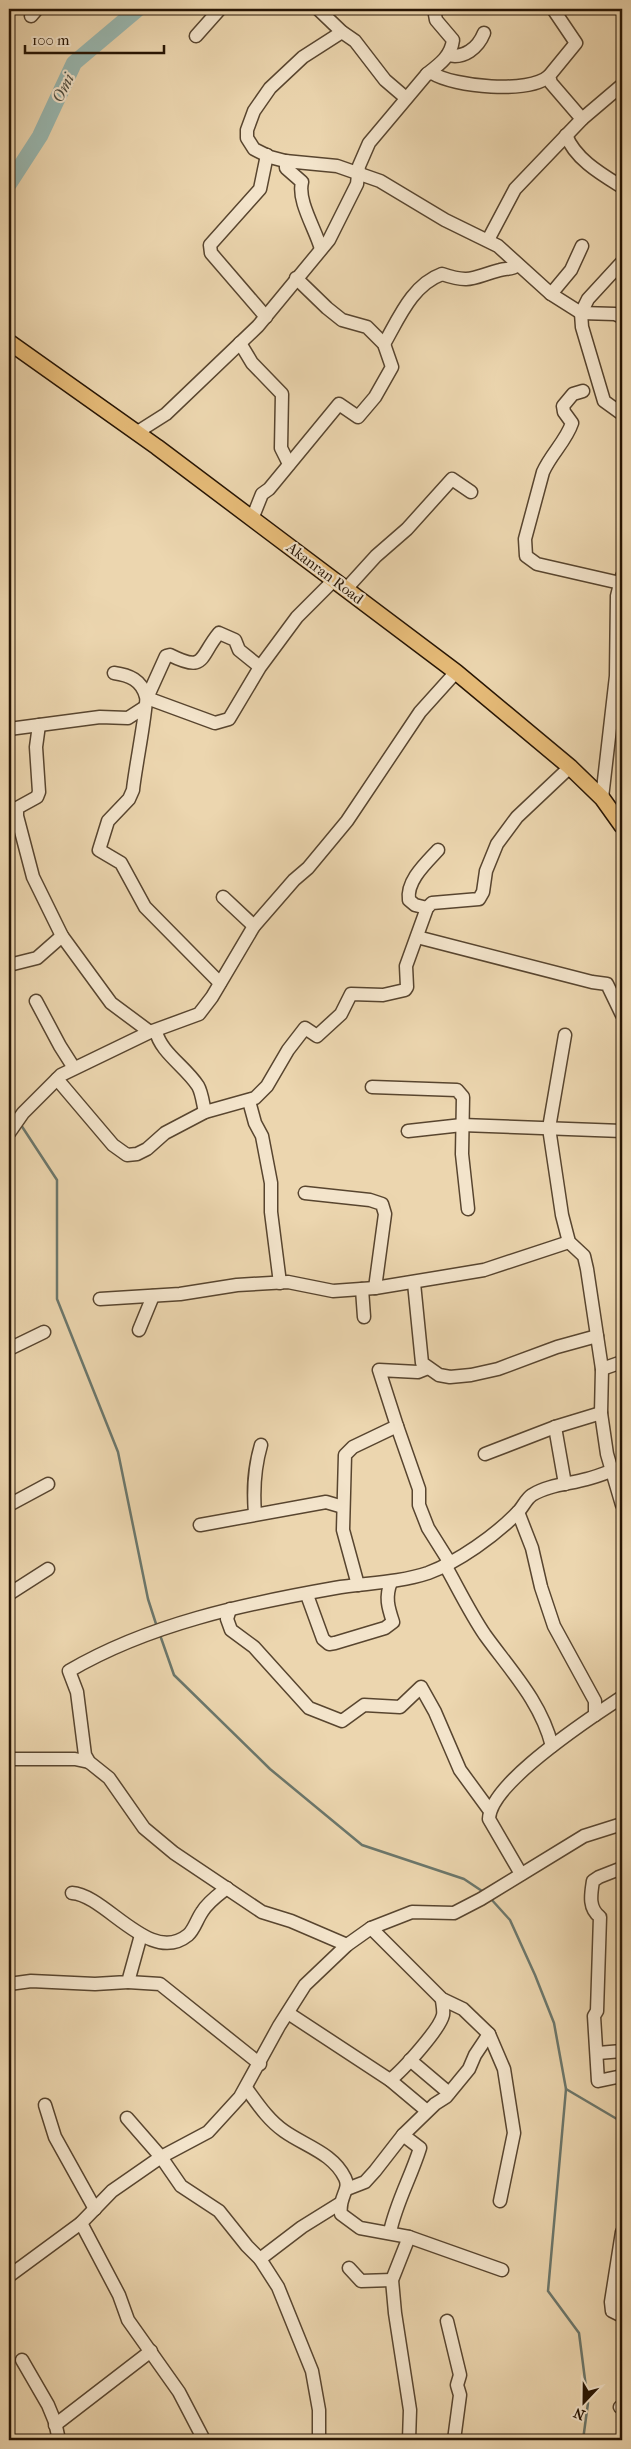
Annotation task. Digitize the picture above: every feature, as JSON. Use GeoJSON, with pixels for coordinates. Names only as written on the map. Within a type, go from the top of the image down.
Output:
{"type":"FeatureCollection","features":[{"type":"Feature","properties":{"kind":"main road","name":"Akanran Road"},"geometry":{"type":"LineString","coordinates":[[9,342],[136,433],[456,672],[570,767],[602,798],[622,826]]}},
{"type":"Feature","properties":{"kind":"street"},"geometry":{"type":"LineString","coordinates":[[196,36],[220,9]]}},
{"type":"Feature","properties":{"kind":"street"},"geometry":{"type":"LineString","coordinates":[[318,9],[342,32],[355,41],[385,80],[406,98]]}},
{"type":"Feature","properties":{"kind":"street"},"geometry":{"type":"LineString","coordinates":[[136,433],[166,414],[240,344],[266,317],[329,240],[357,184],[359,166],[369,143],[406,98],[452,50],[453,40],[436,20],[434,9]]}},
{"type":"Feature","properties":{"kind":"street"},"geometry":{"type":"LineString","coordinates":[[428,74],[432,73],[442,80],[478,86],[524,86],[544,80],[576,43],[553,9]]}},
{"type":"Feature","properties":{"kind":"street"},"geometry":{"type":"LineString","coordinates":[[342,32],[303,57],[270,88],[254,111],[247,130],[247,138],[254,149],[286,161],[337,166],[359,173],[396,190],[445,220],[498,246],[551,294],[581,313],[615,314],[622,317]]}},
{"type":"Feature","properties":{"kind":"street"},"geometry":{"type":"LineString","coordinates":[[448,55],[461,56],[467,53],[480,41],[484,33]]}},
{"type":"Feature","properties":{"kind":"street"},"geometry":{"type":"LineString","coordinates":[[549,76],[551,83],[582,119]]}},
{"type":"Feature","properties":{"kind":"street"},"geometry":{"type":"LineString","coordinates":[[488,240],[515,189],[582,119],[622,85]]}},
{"type":"Feature","properties":{"kind":"street"},"geometry":{"type":"LineString","coordinates":[[566,136],[570,147],[578,155],[622,187]]}},
{"type":"Feature","properties":{"kind":"street"},"geometry":{"type":"LineString","coordinates":[[266,317],[211,253],[210,245],[260,189],[267,155]]}},
{"type":"Feature","properties":{"kind":"street"},"geometry":{"type":"LineString","coordinates":[[286,161],[286,169],[302,182],[300,190],[302,199],[321,249]]}},
{"type":"Feature","properties":{"kind":"street"},"geometry":{"type":"LineString","coordinates":[[551,294],[571,270],[582,246]]}},
{"type":"Feature","properties":{"kind":"street"},"geometry":{"type":"LineString","coordinates":[[622,262],[588,299],[581,313],[582,327],[604,401],[622,414]]}},
{"type":"Feature","properties":{"kind":"street"},"geometry":{"type":"LineString","coordinates":[[384,344],[407,304],[434,277],[442,274],[460,280],[472,280],[502,269],[510,270],[518,265]]}},
{"type":"Feature","properties":{"kind":"street"},"geometry":{"type":"LineString","coordinates":[[252,519],[262,494],[269,489],[339,404],[358,417],[375,397],[392,367],[384,344],[367,327],[342,320],[296,278]]}},
{"type":"Feature","properties":{"kind":"street"},"geometry":{"type":"LineString","coordinates":[[240,344],[252,363],[282,394],[281,448],[289,464]]}},
{"type":"Feature","properties":{"kind":"street"},"geometry":{"type":"LineString","coordinates":[[583,391],[573,394],[566,400],[564,412],[572,423],[570,431],[547,461],[524,539],[526,556],[537,564],[621,580],[617,596],[615,684],[602,798]]}},
{"type":"Feature","properties":{"kind":"street"},"geometry":{"type":"LineString","coordinates":[[114,673],[127,675],[137,681],[146,702],[215,723],[229,719],[260,668],[297,617],[376,556],[407,528],[452,479],[471,492]]}},
{"type":"Feature","properties":{"kind":"street"},"geometry":{"type":"LineString","coordinates":[[220,983],[145,907],[121,863],[98,850],[108,821],[129,799],[133,790],[146,702],[166,656],[170,655],[188,664],[197,664],[201,661],[208,646],[219,633],[235,640],[239,650],[260,668]]}},
{"type":"Feature","properties":{"kind":"street"},"geometry":{"type":"LineString","coordinates":[[9,1133],[23,1113],[57,1079],[74,1068],[153,1031],[199,1014],[254,926],[342,827],[420,712],[456,672]]}},
{"type":"Feature","properties":{"kind":"street"},"geometry":{"type":"LineString","coordinates":[[9,728],[100,716],[128,718],[146,702]]}},
{"type":"Feature","properties":{"kind":"street"},"geometry":{"type":"LineString","coordinates":[[39,725],[36,747],[37,797],[13,810],[33,877],[62,936],[111,1003],[153,1031],[158,1042],[184,1067],[199,1088],[205,1112]]}},
{"type":"Feature","properties":{"kind":"street"},"geometry":{"type":"LineString","coordinates":[[57,1079],[113,1145],[127,1155],[137,1154],[147,1149],[165,1133],[205,1112],[248,1101],[267,1086],[288,1050],[305,1028],[317,1036],[341,1014],[351,994],[383,995],[405,990],[407,987],[406,966],[427,908],[432,903],[479,898],[484,892],[486,871],[497,844],[517,817],[570,767]]}},
{"type":"Feature","properties":{"kind":"street"},"geometry":{"type":"LineString","coordinates":[[427,908],[415,905],[409,900],[408,894],[416,875],[438,850]]}},
{"type":"Feature","properties":{"kind":"street"},"geometry":{"type":"LineString","coordinates":[[223,897],[254,926]]}},
{"type":"Feature","properties":{"kind":"street"},"geometry":{"type":"LineString","coordinates":[[9,965],[37,958],[62,936]]}},
{"type":"Feature","properties":{"kind":"street"},"geometry":{"type":"LineString","coordinates":[[417,937],[592,982],[607,984],[622,1015]]}},
{"type":"Feature","properties":{"kind":"street"},"geometry":{"type":"LineString","coordinates":[[36,1001],[74,1068]]}},
{"type":"Feature","properties":{"kind":"street"},"geometry":{"type":"LineString","coordinates":[[565,1035],[550,1128],[562,1215],[569,1242],[584,1256],[602,1369],[601,1413],[607,1454],[617,1469],[622,1484]]}},
{"type":"Feature","properties":{"kind":"street"},"geometry":{"type":"LineString","coordinates":[[372,1087],[457,1090],[463,1097],[462,1154],[468,1209]]}},
{"type":"Feature","properties":{"kind":"street"},"geometry":{"type":"LineString","coordinates":[[248,1101],[255,1123],[262,1136],[271,1183],[271,1212],[280,1283]]}},
{"type":"Feature","properties":{"kind":"street"},"geometry":{"type":"LineString","coordinates":[[408,1132],[462,1125],[622,1131]]}},
{"type":"Feature","properties":{"kind":"street"},"geometry":{"type":"LineString","coordinates":[[305,1193],[370,1200],[382,1204],[385,1214],[375,1288]]}},
{"type":"Feature","properties":{"kind":"street"},"geometry":{"type":"LineString","coordinates":[[100,1299],[180,1294],[237,1285],[280,1283],[333,1291],[375,1288],[484,1270],[569,1242]]}},
{"type":"Feature","properties":{"kind":"street"},"geometry":{"type":"LineString","coordinates":[[414,1283],[422,1363],[439,1375],[450,1377],[471,1375],[498,1369],[557,1347],[597,1336]]}},
{"type":"Feature","properties":{"kind":"street"},"geometry":{"type":"LineString","coordinates":[[362,1289],[364,1317]]}},
{"type":"Feature","properties":{"kind":"street"},"geometry":{"type":"LineString","coordinates":[[139,1330],[153,1296]]}},
{"type":"Feature","properties":{"kind":"street"},"geometry":{"type":"LineString","coordinates":[[9,1349],[44,1332]]}},
{"type":"Feature","properties":{"kind":"street"},"geometry":{"type":"LineString","coordinates":[[602,1369],[622,1362]]}},
{"type":"Feature","properties":{"kind":"street"},"geometry":{"type":"LineString","coordinates":[[428,1368],[418,1372],[379,1370],[419,1489],[419,1505],[428,1528],[485,1635],[524,1684],[547,1728],[552,1746]]}},
{"type":"Feature","properties":{"kind":"street"},"geometry":{"type":"LineString","coordinates":[[485,1454],[555,1427],[601,1413]]}},
{"type":"Feature","properties":{"kind":"street"},"geometry":{"type":"LineString","coordinates":[[358,1585],[343,1530],[346,1455],[353,1448],[397,1426]]}},
{"type":"Feature","properties":{"kind":"street"},"geometry":{"type":"LineString","coordinates":[[555,1427],[565,1484]]}},
{"type":"Feature","properties":{"kind":"street"},"geometry":{"type":"LineString","coordinates":[[254,1514],[253,1487],[255,1466],[261,1445]]}},
{"type":"Feature","properties":{"kind":"street"},"geometry":{"type":"LineString","coordinates":[[83,1759],[77,1692],[69,1671],[96,1655],[133,1639],[230,1609],[358,1585],[391,1582],[427,1573],[447,1564],[482,1542],[518,1512],[531,1495],[617,1469]]}},
{"type":"Feature","properties":{"kind":"street"},"geometry":{"type":"LineString","coordinates":[[617,1469],[622,1505]]}},
{"type":"Feature","properties":{"kind":"street"},"geometry":{"type":"LineString","coordinates":[[9,1505],[48,1484]]}},
{"type":"Feature","properties":{"kind":"street"},"geometry":{"type":"LineString","coordinates":[[200,1525],[326,1502],[343,1507]]}},
{"type":"Feature","properties":{"kind":"street"},"geometry":{"type":"LineString","coordinates":[[518,1512],[532,1548],[541,1586],[554,1626],[595,1701],[595,1715]]}},
{"type":"Feature","properties":{"kind":"street"},"geometry":{"type":"LineString","coordinates":[[9,1594],[48,1569]]}},
{"type":"Feature","properties":{"kind":"street"},"geometry":{"type":"LineString","coordinates":[[308,1595],[323,1639],[329,1644],[336,1643],[385,1628],[393,1622],[387,1604],[386,1593],[391,1582]]}},
{"type":"Feature","properties":{"kind":"street"},"geometry":{"type":"LineString","coordinates":[[230,1609],[226,1619],[231,1630],[254,1647],[309,1708],[326,1717],[342,1721],[364,1705],[400,1707],[421,1687],[435,1712],[460,1770],[490,1811]]}},
{"type":"Feature","properties":{"kind":"street"},"geometry":{"type":"LineString","coordinates":[[520,1874],[490,1819],[490,1811],[505,1788],[552,1746],[622,1697]]}},
{"type":"Feature","properties":{"kind":"street"},"geometry":{"type":"LineString","coordinates":[[9,1759],[83,1759],[109,1778],[144,1828],[174,1854],[262,1912],[291,1920],[347,1945]]}},
{"type":"Feature","properties":{"kind":"street"},"geometry":{"type":"LineString","coordinates":[[9,2276],[81,2222],[112,2191],[161,2157],[208,2132],[246,2088],[305,1986],[347,1945],[371,1928],[412,1912],[454,1913],[486,1896],[584,1836],[622,1824]]}},
{"type":"Feature","properties":{"kind":"street"},"geometry":{"type":"LineString","coordinates":[[622,1868],[599,1877],[594,1881],[590,1900],[595,1913],[600,1917],[597,2011],[594,2016],[598,2053],[598,2081],[622,2076]]}},
{"type":"Feature","properties":{"kind":"street"},"geometry":{"type":"LineString","coordinates":[[72,1893],[93,1899],[100,1907],[141,1935],[157,1941],[173,1942],[188,1935],[202,1911],[227,1888]]}},
{"type":"Feature","properties":{"kind":"street"},"geometry":{"type":"LineString","coordinates":[[371,1928],[442,1999],[463,2009],[489,2034],[504,2069],[514,2133],[500,2202]]}},
{"type":"Feature","properties":{"kind":"street"},"geometry":{"type":"LineString","coordinates":[[128,1982],[141,1935]]}},
{"type":"Feature","properties":{"kind":"street"},"geometry":{"type":"LineString","coordinates":[[9,1984],[30,1981],[160,1984],[260,2064]]}},
{"type":"Feature","properties":{"kind":"street"},"geometry":{"type":"LineString","coordinates":[[390,2080],[433,2033],[443,2015],[442,1999]]}},
{"type":"Feature","properties":{"kind":"street"},"geometry":{"type":"LineString","coordinates":[[288,2013],[390,2080],[428,2112]]}},
{"type":"Feature","properties":{"kind":"street"},"geometry":{"type":"LineString","coordinates":[[347,2189],[365,2182],[376,2171],[403,2135],[449,2093],[469,2069],[474,2055],[489,2034]]}},
{"type":"Feature","properties":{"kind":"street"},"geometry":{"type":"LineString","coordinates":[[598,2053],[622,2051]]}},
{"type":"Feature","properties":{"kind":"street"},"geometry":{"type":"LineString","coordinates":[[410,2060],[449,2093]]}},
{"type":"Feature","properties":{"kind":"street"},"geometry":{"type":"LineString","coordinates":[[246,2088],[263,2112],[283,2131],[331,2159],[346,2178],[347,2189],[339,2204],[302,2226],[260,2259]]}},
{"type":"Feature","properties":{"kind":"street"},"geometry":{"type":"LineString","coordinates":[[45,2105],[55,2136],[94,2209]]}},
{"type":"Feature","properties":{"kind":"street"},"geometry":{"type":"LineString","coordinates":[[127,2118],[161,2157],[181,2186],[219,2211],[260,2259],[278,2287],[312,2371],[319,2410],[319,2440]]}},
{"type":"Feature","properties":{"kind":"street"},"geometry":{"type":"LineString","coordinates":[[390,2232],[395,2207],[411,2176],[420,2148],[403,2135]]}},
{"type":"Feature","properties":{"kind":"street"},"geometry":{"type":"LineString","coordinates":[[339,2204],[341,2214],[360,2228],[409,2237],[502,2270]]}},
{"type":"Feature","properties":{"kind":"street"},"geometry":{"type":"LineString","coordinates":[[81,2222],[119,2295],[128,2320],[180,2392],[204,2440]]}},
{"type":"Feature","properties":{"kind":"street"},"geometry":{"type":"LineString","coordinates":[[622,2232],[611,2302],[612,2311],[622,2316]]}},
{"type":"Feature","properties":{"kind":"street"},"geometry":{"type":"LineString","coordinates":[[409,2237],[392,2280],[395,2313],[410,2410],[409,2440]]}},
{"type":"Feature","properties":{"kind":"street"},"geometry":{"type":"LineString","coordinates":[[349,2268],[362,2281],[392,2280]]}},
{"type":"Feature","properties":{"kind":"street"},"geometry":{"type":"LineString","coordinates":[[447,2320],[460,2375],[457,2385],[460,2395],[454,2440]]}},
{"type":"Feature","properties":{"kind":"street"},"geometry":{"type":"LineString","coordinates":[[55,2425],[151,2351]]}},
{"type":"Feature","properties":{"kind":"street"},"geometry":{"type":"LineString","coordinates":[[22,2360],[48,2404],[59,2440]]}},
{"type":"Feature","properties":{"kind":"waterway","name":"Omi"},"geometry":{"type":"LineString","coordinates":[[9,184],[40,136],[74,63],[138,9]]}},
{"type":"Feature","properties":{"kind":"waterway"},"geometry":{"type":"LineString","coordinates":[[9,1106],[15,1116]]}},
{"type":"Feature","properties":{"kind":"waterway"},"geometry":{"type":"LineString","coordinates":[[21,1125],[57,1180],[57,1299],[118,1452],[148,1599],[157,1627]]}},
{"type":"Feature","properties":{"kind":"waterway"},"geometry":{"type":"LineString","coordinates":[[160,1635],[174,1675],[270,1769],[362,1845],[464,1879],[485,1893]]}},
{"type":"Feature","properties":{"kind":"waterway"},"geometry":{"type":"LineString","coordinates":[[491,1899],[510,1920],[554,2023],[566,2089],[548,2291],[579,2333],[588,2403],[583,2440]]}},
{"type":"Feature","properties":{"kind":"waterway"},"geometry":{"type":"LineString","coordinates":[[566,2089],[622,2122]]}}]}
